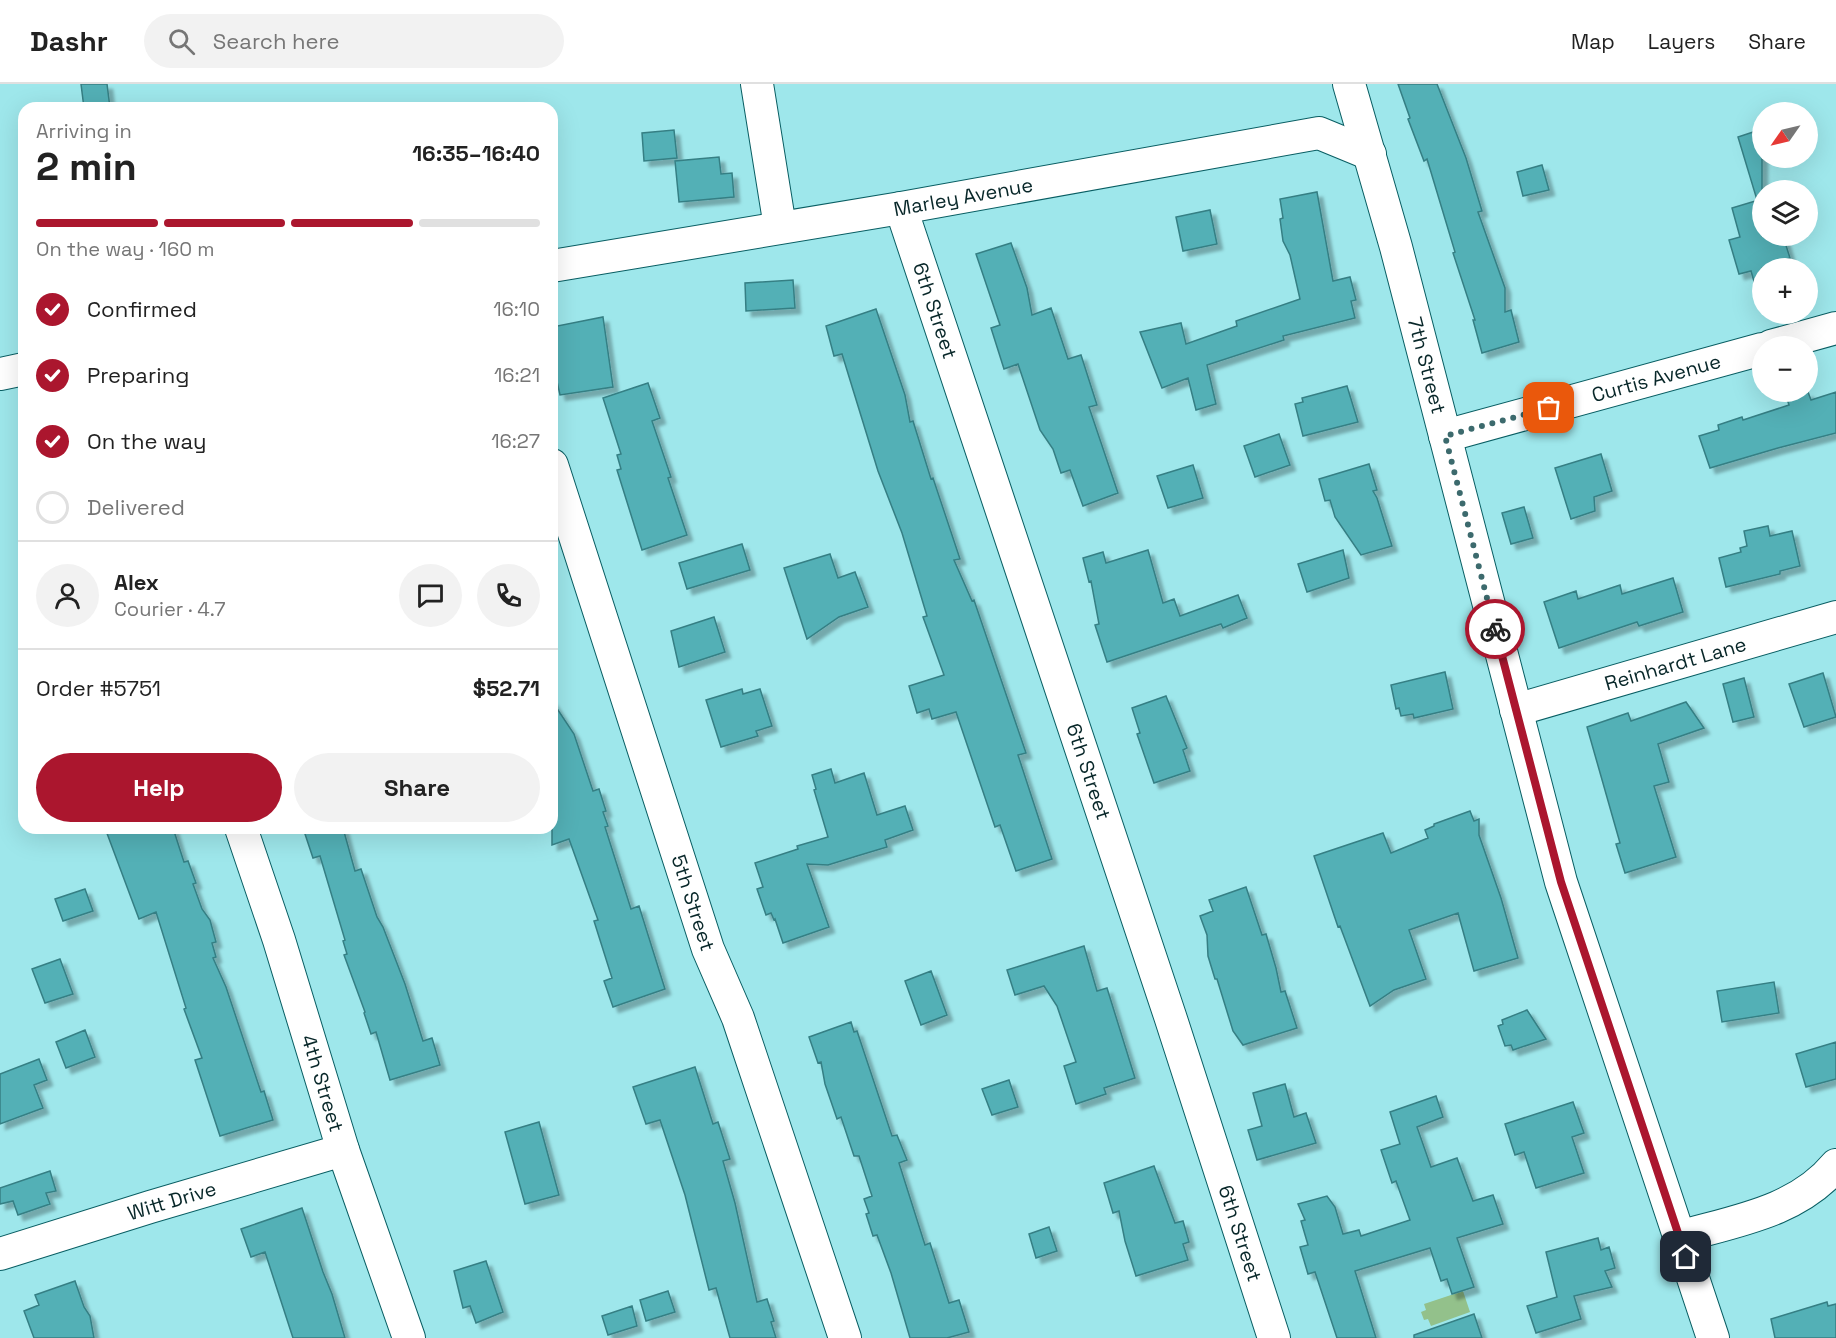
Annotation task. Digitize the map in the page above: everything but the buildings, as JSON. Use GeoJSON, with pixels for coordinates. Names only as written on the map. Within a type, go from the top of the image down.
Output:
{"type":"FeatureCollection","features":[{"type":"Feature","properties":{"kind":"street"},"geometry":{"type":"LineString","coordinates":[[757,84],[780,227]]}},
{"type":"Feature","properties":{"kind":"street","name":"7th Street"},"geometry":{"type":"LineString","coordinates":[[1348,84],[1396,247],[1561,882],[1713,1338]]}},
{"type":"Feature","properties":{"kind":"street","name":"Marley Avenue"},"geometry":{"type":"LineString","coordinates":[[558,265],[1319,133],[1370,154]]}},
{"type":"Feature","properties":{"kind":"street","name":"6th Street"},"geometry":{"type":"LineString","coordinates":[[901,207],[1170,1016],[1274,1338]]}},
{"type":"Feature","properties":{"kind":"street"},"geometry":{"type":"LineString","coordinates":[[1807,336],[1836,328]]}},
{"type":"Feature","properties":{"kind":"street","name":"Curtis Avenue"},"geometry":{"type":"LineString","coordinates":[[1445,436],[1752,352]]}},
{"type":"Feature","properties":{"kind":"street"},"geometry":{"type":"LineString","coordinates":[[0,374],[18,370]]}},
{"type":"Feature","properties":{"kind":"street","name":"5th Street"},"geometry":{"type":"LineString","coordinates":[[558,484],[708,949],[738,1018],[845,1338]]}},
{"type":"Feature","properties":{"kind":"street","name":"Reinhardt Lane"},"geometry":{"type":"LineString","coordinates":[[1516,710],[1836,617]]}},
{"type":"Feature","properties":{"kind":"street","name":"4th Street"},"geometry":{"type":"LineString","coordinates":[[243,834],[279,940],[343,1150],[409,1338]]}},
{"type":"Feature","properties":{"kind":"street","name":"Witt Drive"},"geometry":{"type":"LineString","coordinates":[[0,1254],[343,1150]]}},
{"type":"Feature","properties":{"kind":"street"},"geometry":{"type":"LineString","coordinates":[[1679,1237],[1772,1211],[1802,1196],[1828,1175],[1836,1165]]}},
{"type":"Feature","properties":{"kind":"shaded area"},"geometry":{"type":"Polygon","coordinates":[[[1463,1291],[1470,1312],[1431,1326],[1428,1319],[1424,1320],[1421,1312],[1426,1310],[1424,1304],[1463,1291]]]}},
{"type":"Feature","properties":{"kind":"way so far"},"geometry":{"type":"LineString","coordinates":[[1495,629],[1445,436],[1549,408]]}},
{"type":"Feature","properties":{"kind":"route"},"geometry":{"type":"LineString","coordinates":[[1495,629],[1561,882],[1686,1257]]}}]}
